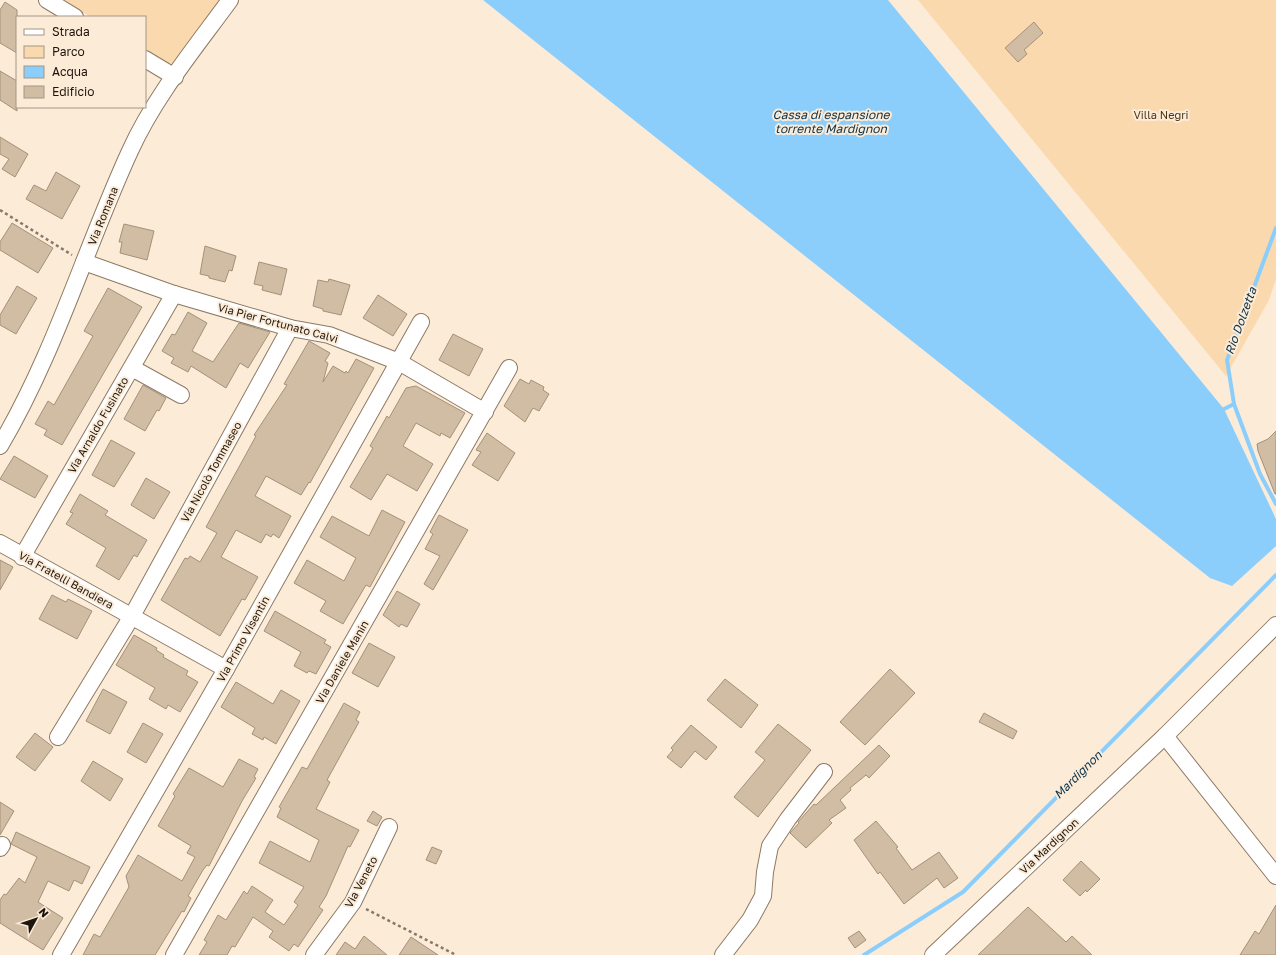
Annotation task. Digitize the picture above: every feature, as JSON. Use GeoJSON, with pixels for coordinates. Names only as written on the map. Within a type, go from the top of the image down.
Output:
{"type":"FeatureCollection","features":[{"type":"Feature","properties":{"kind":"street"},"geometry":{"type":"LineString","coordinates":[[47,0],[73,16]]}},
{"type":"Feature","properties":{"kind":"street","name":"Via Romana"},"geometry":{"type":"LineString","coordinates":[[0,446],[30,391],[50,349],[130,150],[151,112],[230,0]]}},
{"type":"Feature","properties":{"kind":"street"},"geometry":{"type":"LineString","coordinates":[[146,60],[175,77]]}},
{"type":"Feature","properties":{"kind":"street","name":"Via Pier Fortunato Calvi"},"geometry":{"type":"LineString","coordinates":[[84,262],[174,294],[290,328],[329,335],[399,362],[485,412]]}},
{"type":"Feature","properties":{"kind":"street","name":"Via Arnaldo Fusinato"},"geometry":{"type":"LineString","coordinates":[[22,556],[174,294]]}},
{"type":"Feature","properties":{"kind":"street","name":"Via Primo Visentin"},"geometry":{"type":"LineString","coordinates":[[61,955],[226,669],[421,322]]}},
{"type":"Feature","properties":{"kind":"street","name":"Via Nicolò Tommaseo"},"geometry":{"type":"LineString","coordinates":[[132,616],[290,328]]}},
{"type":"Feature","properties":{"kind":"street"},"geometry":{"type":"LineString","coordinates":[[132,368],[181,395]]}},
{"type":"Feature","properties":{"kind":"street","name":"Via Daniele Manin"},"geometry":{"type":"LineString","coordinates":[[174,955],[510,368]]}},
{"type":"Feature","properties":{"kind":"street","name":"Via Fratelli Bandiera"},"geometry":{"type":"LineString","coordinates":[[0,543],[226,669]]}},
{"type":"Feature","properties":{"kind":"street"},"geometry":{"type":"LineString","coordinates":[[58,737],[132,616]]}},
{"type":"Feature","properties":{"kind":"street","name":"Via Mardignon"},"geometry":{"type":"LineString","coordinates":[[933,955],[1165,736],[1276,625]]}},
{"type":"Feature","properties":{"kind":"street"},"geometry":{"type":"LineString","coordinates":[[1165,736],[1276,876]]}},
{"type":"Feature","properties":{"kind":"street"},"geometry":{"type":"LineString","coordinates":[[723,955],[750,920],[763,896],[765,872],[770,846],[788,819],[824,772]]}},
{"type":"Feature","properties":{"kind":"street","name":"Via Veneto"},"geometry":{"type":"LineString","coordinates":[[314,955],[352,902],[389,827]]}},
{"type":"Feature","properties":{"kind":"path"},"geometry":{"type":"LineString","coordinates":[[0,210],[84,262]]}},
{"type":"Feature","properties":{"kind":"path"},"geometry":{"type":"LineString","coordinates":[[352,902],[456,955]]}},
{"type":"Feature","properties":{"kind":"green space"},"geometry":{"type":"Polygon","coordinates":[[[63,0],[220,0],[175,63],[167,63],[159,60],[146,52],[146,16],[89,16],[63,0]]]}},
{"type":"Feature","properties":{"kind":"green space","name":"Villa Negri"},"geometry":{"type":"Polygon","coordinates":[[[918,0],[1276,0],[1276,279],[1269,300],[1226,376],[918,0]]]}},
{"type":"Feature","properties":{"kind":"water","name":"Cassa di espansione torrente Mardignon"},"geometry":{"type":"Polygon","coordinates":[[[483,0],[888,0],[1224,409],[1276,519],[1276,546],[1232,586],[1210,578],[483,0]]]}},
{"type":"Feature","properties":{"kind":"building"},"geometry":{"type":"Polygon","coordinates":[[[5,2],[17,10],[16,52],[0,43],[0,10],[5,2]]]}},
{"type":"Feature","properties":{"kind":"building"},"geometry":{"type":"Polygon","coordinates":[[[1034,22],[1043,33],[1024,50],[1027,54],[1018,62],[1005,48],[1034,22]]]}},
{"type":"Feature","properties":{"kind":"building"},"geometry":{"type":"Polygon","coordinates":[[[0,71],[16,80],[17,111],[0,100],[0,71]]]}},
{"type":"Feature","properties":{"kind":"building"},"geometry":{"type":"Polygon","coordinates":[[[0,137],[28,154],[15,177],[2,169],[9,159],[0,154],[0,137]]]}},
{"type":"Feature","properties":{"kind":"building"},"geometry":{"type":"Polygon","coordinates":[[[56,172],[80,186],[62,219],[26,199],[34,185],[46,191],[56,172]]]}},
{"type":"Feature","properties":{"kind":"building"},"geometry":{"type":"Polygon","coordinates":[[[12,223],[53,248],[38,273],[0,250],[0,242],[12,223]]]}},
{"type":"Feature","properties":{"kind":"building"},"geometry":{"type":"Polygon","coordinates":[[[124,224],[154,231],[147,260],[120,253],[122,242],[119,242],[124,224]]]}},
{"type":"Feature","properties":{"kind":"building"},"geometry":{"type":"Polygon","coordinates":[[[205,246],[236,256],[232,271],[229,270],[225,282],[200,274],[205,246]]]}},
{"type":"Feature","properties":{"kind":"building"},"geometry":{"type":"Polygon","coordinates":[[[259,262],[287,269],[281,295],[262,290],[263,286],[254,284],[259,262]]]}},
{"type":"Feature","properties":{"kind":"building"},"geometry":{"type":"Polygon","coordinates":[[[329,279],[350,285],[341,315],[323,311],[323,309],[313,306],[318,280],[328,282],[329,279]]]}},
{"type":"Feature","properties":{"kind":"building"},"geometry":{"type":"Polygon","coordinates":[[[17,286],[37,298],[16,334],[0,325],[0,315],[17,286]]]}},
{"type":"Feature","properties":{"kind":"building"},"geometry":{"type":"Polygon","coordinates":[[[108,288],[142,307],[62,445],[44,435],[47,430],[35,424],[48,401],[54,405],[93,336],[84,331],[108,288]]]}},
{"type":"Feature","properties":{"kind":"building"},"geometry":{"type":"Polygon","coordinates":[[[378,295],[407,314],[393,336],[363,318],[378,295]]]}},
{"type":"Feature","properties":{"kind":"building"},"geometry":{"type":"Polygon","coordinates":[[[188,312],[207,323],[192,351],[213,362],[239,323],[270,332],[248,368],[240,363],[226,388],[191,366],[188,372],[171,363],[174,358],[162,351],[172,334],[175,335],[188,312]]]}},
{"type":"Feature","properties":{"kind":"building"},"geometry":{"type":"Polygon","coordinates":[[[453,334],[483,349],[469,376],[439,360],[453,334]]]}},
{"type":"Feature","properties":{"kind":"building"},"geometry":{"type":"Polygon","coordinates":[[[309,341],[330,353],[325,361],[328,363],[323,382],[333,366],[345,373],[346,371],[348,373],[356,359],[374,368],[310,483],[309,482],[301,495],[266,476],[255,496],[291,516],[279,538],[273,534],[271,537],[266,534],[261,543],[236,530],[221,557],[258,577],[245,600],[242,599],[220,636],[161,600],[185,558],[188,559],[190,556],[200,562],[217,533],[206,527],[256,436],[254,435],[287,385],[284,384],[309,341]]]}},
{"type":"Feature","properties":{"kind":"building"},"geometry":{"type":"Polygon","coordinates":[[[520,379],[529,384],[531,380],[544,387],[543,390],[549,394],[539,411],[533,408],[525,422],[504,406],[520,379]]]}},
{"type":"Feature","properties":{"kind":"building"},"geometry":{"type":"Polygon","coordinates":[[[143,385],[166,398],[145,431],[124,419],[143,385]]]}},
{"type":"Feature","properties":{"kind":"building"},"geometry":{"type":"Polygon","coordinates":[[[416,386],[465,413],[450,438],[441,433],[440,436],[416,423],[403,446],[433,464],[417,491],[387,474],[371,500],[350,487],[373,448],[370,446],[387,416],[389,418],[406,388],[416,386]]]}},
{"type":"Feature","properties":{"kind":"building"},"geometry":{"type":"Polygon","coordinates":[[[1276,431],[1275,494],[1258,451],[1257,444],[1268,439],[1276,431]]]}},
{"type":"Feature","properties":{"kind":"building"},"geometry":{"type":"Polygon","coordinates":[[[487,433],[515,453],[498,481],[472,465],[481,452],[476,450],[487,433]]]}},
{"type":"Feature","properties":{"kind":"building"},"geometry":{"type":"Polygon","coordinates":[[[111,440],[135,453],[114,487],[92,475],[111,440]]]}},
{"type":"Feature","properties":{"kind":"building"},"geometry":{"type":"Polygon","coordinates":[[[14,456],[48,476],[35,498],[0,479],[14,456]]]}},
{"type":"Feature","properties":{"kind":"building"},"geometry":{"type":"Polygon","coordinates":[[[146,478],[170,492],[154,519],[131,505],[146,478]]]}},
{"type":"Feature","properties":{"kind":"building"},"geometry":{"type":"Polygon","coordinates":[[[80,494],[108,511],[105,515],[147,540],[137,557],[134,555],[119,580],[96,566],[106,548],[66,524],[73,513],[70,512],[80,494]]]}},
{"type":"Feature","properties":{"kind":"building"},"geometry":{"type":"Polygon","coordinates":[[[382,510],[405,522],[370,587],[366,585],[343,624],[320,611],[326,601],[294,583],[307,560],[344,581],[356,558],[320,537],[332,516],[369,536],[382,510]]]}},
{"type":"Feature","properties":{"kind":"building"},"geometry":{"type":"Polygon","coordinates":[[[439,515],[468,530],[433,590],[424,584],[440,556],[425,549],[433,534],[430,532],[439,515]]]}},
{"type":"Feature","properties":{"kind":"building"},"geometry":{"type":"Polygon","coordinates":[[[0,560],[13,567],[0,590],[0,560]]]}},
{"type":"Feature","properties":{"kind":"building"},"geometry":{"type":"Polygon","coordinates":[[[397,591],[420,604],[407,627],[401,624],[399,627],[383,615],[397,591]]]}},
{"type":"Feature","properties":{"kind":"building"},"geometry":{"type":"Polygon","coordinates":[[[52,595],[66,602],[68,599],[92,611],[77,639],[39,619],[52,595]]]}},
{"type":"Feature","properties":{"kind":"building"},"geometry":{"type":"Polygon","coordinates":[[[275,611],[326,640],[324,643],[331,647],[316,674],[309,671],[307,673],[294,666],[301,652],[264,631],[275,611]]]}},
{"type":"Feature","properties":{"kind":"building"},"geometry":{"type":"Polygon","coordinates":[[[134,635],[157,648],[156,650],[164,655],[163,657],[188,671],[186,675],[198,682],[180,712],[168,705],[166,709],[149,699],[155,688],[116,665],[134,635]]]}},
{"type":"Feature","properties":{"kind":"building"},"geometry":{"type":"Polygon","coordinates":[[[369,643],[395,657],[378,687],[352,673],[369,643]]]}},
{"type":"Feature","properties":{"kind":"building"},"geometry":{"type":"Polygon","coordinates":[[[890,669],[915,693],[865,745],[840,722],[890,669]]]}},
{"type":"Feature","properties":{"kind":"building"},"geometry":{"type":"Polygon","coordinates":[[[725,679],[758,705],[741,728],[707,700],[725,679]]]}},
{"type":"Feature","properties":{"kind":"building"},"geometry":{"type":"Polygon","coordinates":[[[236,682],[273,704],[281,690],[300,701],[276,744],[264,737],[263,740],[252,734],[255,728],[221,707],[236,682]]]}},
{"type":"Feature","properties":{"kind":"building"},"geometry":{"type":"Polygon","coordinates":[[[103,689],[127,702],[110,734],[86,721],[103,689]]]}},
{"type":"Feature","properties":{"kind":"building"},"geometry":{"type":"Polygon","coordinates":[[[344,703],[360,712],[356,720],[359,722],[327,780],[330,782],[316,809],[359,830],[350,847],[348,846],[326,896],[319,907],[323,910],[298,947],[294,944],[289,951],[269,937],[273,931],[253,917],[235,947],[232,946],[227,955],[199,955],[207,942],[204,940],[218,915],[226,920],[244,891],[247,894],[252,886],[273,900],[265,912],[284,925],[298,905],[294,902],[304,887],[259,863],[270,841],[310,862],[319,840],[277,817],[281,808],[279,807],[302,767],[307,769],[344,703]]]}},
{"type":"Feature","properties":{"kind":"building"},"geometry":{"type":"Polygon","coordinates":[[[984,713],[1017,731],[1013,739],[979,722],[984,713]]]}},
{"type":"Feature","properties":{"kind":"building"},"geometry":{"type":"Polygon","coordinates":[[[143,723],[163,734],[146,763],[127,752],[143,723]]]}},
{"type":"Feature","properties":{"kind":"building"},"geometry":{"type":"Polygon","coordinates":[[[778,724],[811,750],[758,817],[734,797],[765,760],[755,752],[778,724]]]}},
{"type":"Feature","properties":{"kind":"building"},"geometry":{"type":"Polygon","coordinates":[[[691,725],[717,747],[706,760],[695,751],[681,768],[667,757],[673,750],[671,748],[691,725]]]}},
{"type":"Feature","properties":{"kind":"building"},"geometry":{"type":"Polygon","coordinates":[[[35,733],[53,747],[35,771],[16,757],[35,733]]]}},
{"type":"Feature","properties":{"kind":"building"},"geometry":{"type":"Polygon","coordinates":[[[879,745],[890,756],[869,778],[866,775],[850,788],[851,790],[840,800],[846,808],[829,820],[832,823],[806,848],[790,833],[814,804],[816,805],[879,745]]]}},
{"type":"Feature","properties":{"kind":"building"},"geometry":{"type":"Polygon","coordinates":[[[239,759],[258,769],[254,777],[256,778],[242,801],[209,866],[207,865],[203,870],[188,896],[191,898],[184,912],[182,911],[155,955],[83,955],[94,934],[100,937],[129,887],[126,876],[138,855],[182,881],[195,857],[187,853],[191,846],[158,826],[175,796],[173,794],[189,768],[223,787],[239,759]]]}},
{"type":"Feature","properties":{"kind":"building"},"geometry":{"type":"Polygon","coordinates":[[[93,761],[123,779],[110,801],[81,781],[93,761]]]}},
{"type":"Feature","properties":{"kind":"building"},"geometry":{"type":"Polygon","coordinates":[[[0,802],[14,811],[0,835],[0,802]]]}},
{"type":"Feature","properties":{"kind":"building"},"geometry":{"type":"Polygon","coordinates":[[[373,811],[382,817],[377,826],[367,821],[373,811]]]}},
{"type":"Feature","properties":{"kind":"building"},"geometry":{"type":"Polygon","coordinates":[[[876,821],[898,847],[896,848],[912,870],[939,852],[958,878],[944,888],[937,878],[904,904],[880,872],[878,874],[854,840],[876,821]]]}},
{"type":"Feature","properties":{"kind":"building"},"geometry":{"type":"Polygon","coordinates":[[[16,832],[90,867],[82,884],[74,880],[69,891],[48,881],[38,902],[63,918],[43,950],[0,923],[0,900],[4,894],[6,895],[19,878],[25,883],[37,857],[11,844],[16,832]]]}},
{"type":"Feature","properties":{"kind":"building"},"geometry":{"type":"Polygon","coordinates":[[[432,847],[442,851],[436,864],[426,860],[432,847]]]}},
{"type":"Feature","properties":{"kind":"building"},"geometry":{"type":"Polygon","coordinates":[[[1081,861],[1100,879],[1087,892],[1086,890],[1080,896],[1063,880],[1081,861]]]}},
{"type":"Feature","properties":{"kind":"building"},"geometry":{"type":"Polygon","coordinates":[[[1276,905],[1276,955],[1240,955],[1255,931],[1259,934],[1276,905]]]}},
{"type":"Feature","properties":{"kind":"building"},"geometry":{"type":"Polygon","coordinates":[[[1028,907],[1066,942],[1072,936],[1092,955],[978,955],[1028,907]]]}},
{"type":"Feature","properties":{"kind":"building"},"geometry":{"type":"Polygon","coordinates":[[[859,931],[866,940],[855,948],[848,938],[859,931]]]}},
{"type":"Feature","properties":{"kind":"building"},"geometry":{"type":"Polygon","coordinates":[[[364,936],[387,955],[336,955],[345,942],[355,949],[364,936]]]}},
{"type":"Feature","properties":{"kind":"building"},"geometry":{"type":"Polygon","coordinates":[[[411,937],[438,955],[399,955],[411,937]]]}},
{"type":"Feature","properties":{"kind":"waterway","name":"Rio Dolzetta"},"geometry":{"type":"LineString","coordinates":[[1276,228],[1227,360],[1234,404],[1260,474],[1276,504]]}},
{"type":"Feature","properties":{"kind":"waterway"},"geometry":{"type":"LineString","coordinates":[[1224,409],[1234,404]]}},
{"type":"Feature","properties":{"kind":"waterway","name":"Mardignon"},"geometry":{"type":"LineString","coordinates":[[864,955],[963,892],[1276,575]]}}]}
